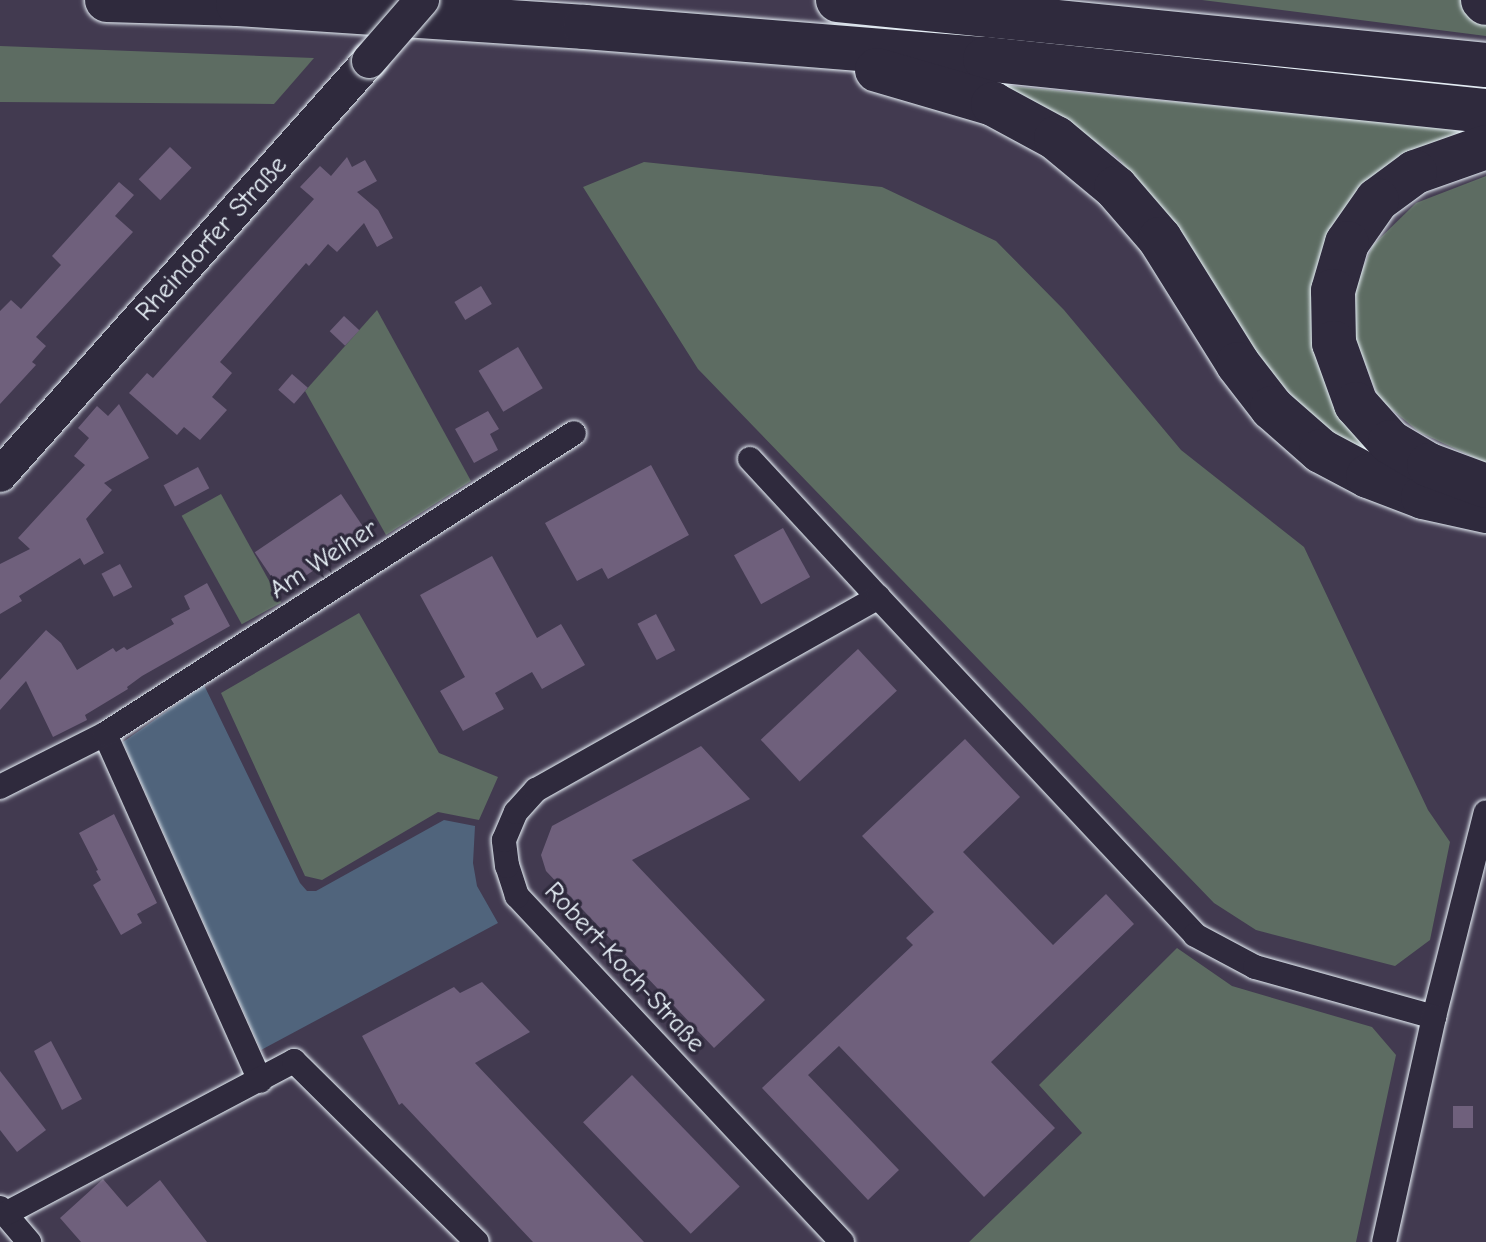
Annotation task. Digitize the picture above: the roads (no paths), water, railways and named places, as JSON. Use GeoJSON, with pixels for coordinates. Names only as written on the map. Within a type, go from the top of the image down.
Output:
{"type":"FeatureCollection","features":[{"type":"Feature","properties":{"kind":"highway"},"geometry":{"type":"LineString","coordinates":[[107,0],[238,4],[738,39],[985,59],[1486,111]]}},
{"type":"Feature","properties":{"kind":"highway"},"geometry":{"type":"LineString","coordinates":[[838,0],[1486,65]]}},
{"type":"Feature","properties":{"kind":"highway"},"geometry":{"type":"LineString","coordinates":[[738,39],[900,76],[980,100],[1056,138],[1116,188],[1160,239],[1238,364],[1272,408],[1311,442],[1368,476],[1423,497],[1486,511]]}},
{"type":"Feature","properties":{"kind":"highway"},"geometry":{"type":"LineString","coordinates":[[1486,147],[1415,172],[1377,200],[1347,243],[1333,291],[1334,343],[1356,404],[1390,442],[1429,465],[1486,486]]}},
{"type":"Feature","properties":{"kind":"main road","name":"Rheindorfer Straße"},"geometry":{"type":"LineString","coordinates":[[0,475],[422,0]]}},
{"type":"Feature","properties":{"kind":"street","name":"Am Weiher"},"geometry":{"type":"LineString","coordinates":[[0,787],[105,734],[574,433]]}},
{"type":"Feature","properties":{"kind":"street"},"geometry":{"type":"LineString","coordinates":[[750,459],[1195,935],[1255,967],[1434,1017]]}},
{"type":"Feature","properties":{"kind":"street","name":"Robert-Koch-Straße"},"geometry":{"type":"LineString","coordinates":[[842,1242],[517,896],[507,866],[504,840],[516,812],[536,790],[878,597]]}},
{"type":"Feature","properties":{"kind":"street"},"geometry":{"type":"LineString","coordinates":[[105,734],[260,1081]]}},
{"type":"Feature","properties":{"kind":"street"},"geometry":{"type":"LineString","coordinates":[[1384,1242],[1434,1017],[1486,812]]}},
{"type":"Feature","properties":{"kind":"street"},"geometry":{"type":"LineString","coordinates":[[29,1242],[2,1211],[294,1061],[477,1242]]}},
{"type":"Feature","properties":{"kind":"water"},"geometry":{"type":"Polygon","coordinates":[[[204,685],[300,883],[307,891],[316,891],[444,820],[475,826],[473,863],[477,886],[498,923],[261,1050],[123,742],[204,685]]]}}]}
